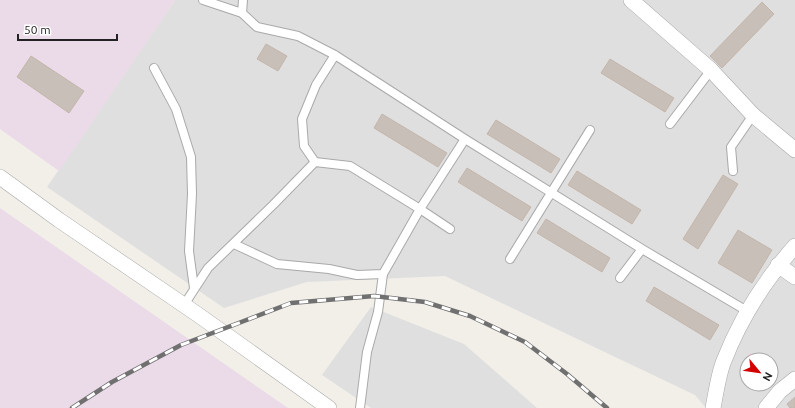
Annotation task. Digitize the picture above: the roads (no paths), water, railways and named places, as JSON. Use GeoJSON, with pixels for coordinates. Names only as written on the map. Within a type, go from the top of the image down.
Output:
{"type":"FeatureCollection","features":[{"type":"Feature","properties":{"kind":"street"},"geometry":{"type":"LineString","coordinates":[[631,0],[711,70],[753,115],[795,150]]}},
{"type":"Feature","properties":{"kind":"street"},"geometry":{"type":"LineString","coordinates":[[0,177],[59,220],[184,305],[329,408]]}},
{"type":"Feature","properties":{"kind":"street"},"geometry":{"type":"LineString","coordinates":[[713,408],[723,364],[747,311],[778,265],[795,246]]}},
{"type":"Feature","properties":{"kind":"street"},"geometry":{"type":"LineString","coordinates":[[778,265],[795,277]]}},
{"type":"Feature","properties":{"kind":"street"},"geometry":{"type":"LineString","coordinates":[[766,408],[780,391],[795,380]]}},
{"type":"Feature","properties":{"kind":"lane"},"geometry":{"type":"LineString","coordinates":[[202,0],[242,13],[257,27],[298,36],[335,55],[465,139],[642,249],[747,311]]}},
{"type":"Feature","properties":{"kind":"lane"},"geometry":{"type":"LineString","coordinates":[[242,13],[243,0]]}},
{"type":"Feature","properties":{"kind":"lane"},"geometry":{"type":"LineString","coordinates":[[335,55],[316,85],[302,119],[304,146],[315,162],[350,166],[420,209],[450,230]]}},
{"type":"Feature","properties":{"kind":"lane"},"geometry":{"type":"LineString","coordinates":[[154,68],[176,109],[191,157],[192,194],[189,251],[194,288]]}},
{"type":"Feature","properties":{"kind":"lane"},"geometry":{"type":"LineString","coordinates":[[670,124],[711,70]]}},
{"type":"Feature","properties":{"kind":"lane"},"geometry":{"type":"LineString","coordinates":[[733,171],[731,146],[753,115]]}},
{"type":"Feature","properties":{"kind":"lane"},"geometry":{"type":"LineString","coordinates":[[510,259],[590,130]]}},
{"type":"Feature","properties":{"kind":"lane"},"geometry":{"type":"LineString","coordinates":[[360,408],[367,352],[378,312],[383,274],[420,209],[465,139]]}},
{"type":"Feature","properties":{"kind":"lane"},"geometry":{"type":"LineString","coordinates":[[184,305],[208,268],[234,244],[315,162]]}},
{"type":"Feature","properties":{"kind":"lane"},"geometry":{"type":"LineString","coordinates":[[234,244],[277,264],[329,269],[357,274],[383,274]]}},
{"type":"Feature","properties":{"kind":"lane"},"geometry":{"type":"LineString","coordinates":[[620,278],[642,249]]}},
{"type":"Feature","properties":{"kind":"railway"},"geometry":{"type":"LineString","coordinates":[[72,408],[112,382],[181,345],[291,303],[374,296],[425,302],[470,316],[525,342],[567,374],[607,408]]}}]}
